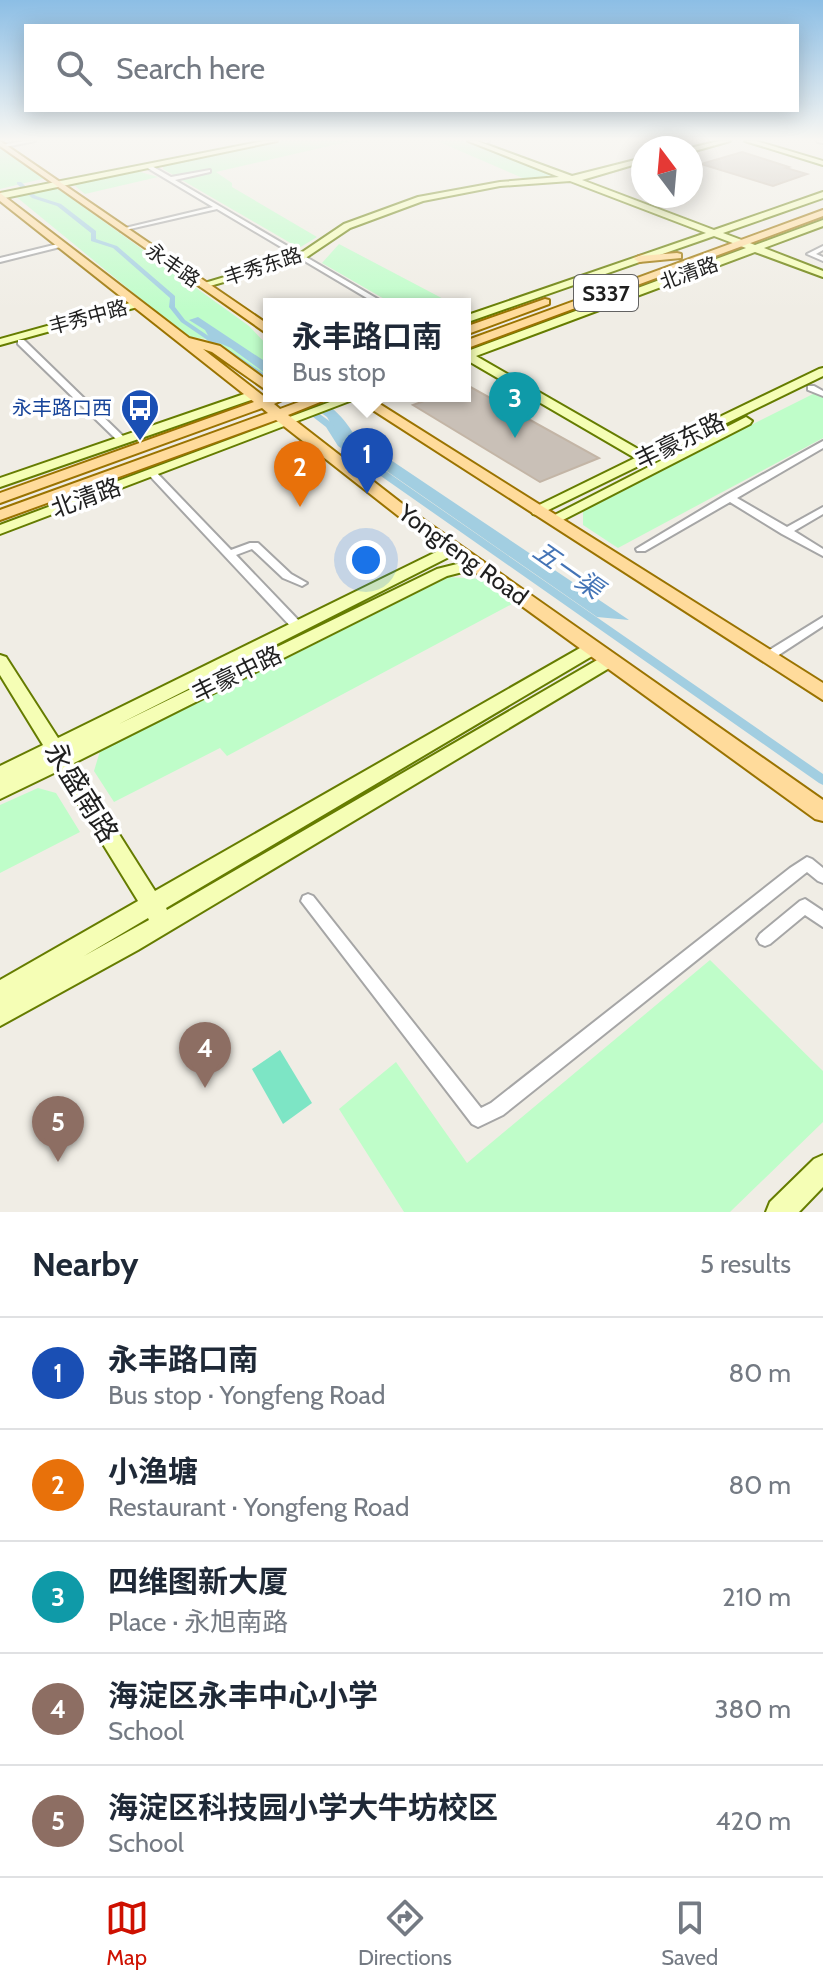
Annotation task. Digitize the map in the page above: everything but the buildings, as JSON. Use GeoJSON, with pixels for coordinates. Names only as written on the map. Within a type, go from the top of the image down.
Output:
{"type":"FeatureCollection","features":[{"type":"Feature","properties":{"kind":"main road"},"geometry":{"type":"LineString","coordinates":[[4,198],[137,304]]}},
{"type":"Feature","properties":{"kind":"main road","name":"永丰路"},"geometry":{"type":"LineString","coordinates":[[79,198],[263,327]]}},
{"type":"Feature","properties":{"kind":"main road","name":"S337"},"geometry":{"type":"LineString","coordinates":[[471,351],[823,204]]}},
{"type":"Feature","properties":{"kind":"main road","name":"S337"},"geometry":{"type":"LineString","coordinates":[[471,329],[677,256],[809,218],[823,218]]}},
{"type":"Feature","properties":{"kind":"main road"},"geometry":{"type":"LineString","coordinates":[[639,259],[677,256]]}},
{"type":"Feature","properties":{"kind":"main road"},"geometry":{"type":"LineString","coordinates":[[647,289],[662,272]]}},
{"type":"Feature","properties":{"kind":"main road","name":"Yongfeng Road"},"geometry":{"type":"LineString","coordinates":[[137,304],[180,339],[216,349],[263,389]]}},
{"type":"Feature","properties":{"kind":"main road"},"geometry":{"type":"LineString","coordinates":[[354,402],[545,515],[823,693]]}},
{"type":"Feature","properties":{"kind":"main road"},"geometry":{"type":"LineString","coordinates":[[0,498],[280,404]]}},
{"type":"Feature","properties":{"kind":"main road","name":"Yongfeng Road"},"geometry":{"type":"LineString","coordinates":[[280,404],[447,543],[823,812]]}},
{"type":"Feature","properties":{"kind":"main road"},"geometry":{"type":"LineString","coordinates":[[79,456],[127,453]]}},
{"type":"Feature","properties":{"kind":"main road"},"geometry":{"type":"LineString","coordinates":[[92,496],[127,453]]}},
{"type":"Feature","properties":{"kind":"main road"},"geometry":{"type":"LineString","coordinates":[[0,515],[127,453]]}},
{"type":"Feature","properties":{"kind":"street"},"geometry":{"type":"LineString","coordinates":[[202,198],[372,298]]}},
{"type":"Feature","properties":{"kind":"street","name":"丰秀东路"},"geometry":{"type":"LineString","coordinates":[[206,287],[304,259],[356,229],[413,206],[453,198]]}},
{"type":"Feature","properties":{"kind":"street"},"geometry":{"type":"LineString","coordinates":[[628,198],[823,271]]}},
{"type":"Feature","properties":{"kind":"street"},"geometry":{"type":"LineString","coordinates":[[738,239],[818,198]]}},
{"type":"Feature","properties":{"kind":"street"},"geometry":{"type":"LineString","coordinates":[[123,230],[218,207]]}},
{"type":"Feature","properties":{"kind":"street","name":"北清路"},"geometry":{"type":"LineString","coordinates":[[471,319],[639,259],[823,218]]}},
{"type":"Feature","properties":{"kind":"street","name":"北清路"},"geometry":{"type":"LineString","coordinates":[[471,351],[647,289],[738,239]]}},
{"type":"Feature","properties":{"kind":"street"},"geometry":{"type":"LineString","coordinates":[[0,260],[62,245]]}},
{"type":"Feature","properties":{"kind":"street"},"geometry":{"type":"LineString","coordinates":[[823,248],[810,254],[823,259]]}},
{"type":"Feature","properties":{"kind":"street","name":"丰秀中路"},"geometry":{"type":"LineString","coordinates":[[0,342],[137,304]]}},
{"type":"Feature","properties":{"kind":"street","name":"丰秀中路"},"geometry":{"type":"LineString","coordinates":[[0,348],[21,342],[38,331]]}},
{"type":"Feature","properties":{"kind":"street"},"geometry":{"type":"LineString","coordinates":[[21,342],[127,453]]}},
{"type":"Feature","properties":{"kind":"street"},"geometry":{"type":"LineString","coordinates":[[471,354],[644,458]]}},
{"type":"Feature","properties":{"kind":"street","name":"丰豪东路"},"geometry":{"type":"LineString","coordinates":[[545,515],[644,458],[823,371]]}},
{"type":"Feature","properties":{"kind":"street","name":"丰豪东路"},"geometry":{"type":"LineString","coordinates":[[545,515],[819,388]]}},
{"type":"Feature","properties":{"kind":"street","name":"北清路"},"geometry":{"type":"LineString","coordinates":[[127,453],[280,404]]}},
{"type":"Feature","properties":{"kind":"street","name":"北清路"},"geometry":{"type":"LineString","coordinates":[[0,530],[152,473],[280,404]]}},
{"type":"Feature","properties":{"kind":"street"},"geometry":{"type":"LineString","coordinates":[[641,549],[823,444]]}},
{"type":"Feature","properties":{"kind":"street","name":"北清路"},"geometry":{"type":"LineString","coordinates":[[0,483],[79,456]]}},
{"type":"Feature","properties":{"kind":"street"},"geometry":{"type":"LineString","coordinates":[[152,473],[298,627]]}},
{"type":"Feature","properties":{"kind":"street"},"geometry":{"type":"LineString","coordinates":[[729,497],[823,553]]}},
{"type":"Feature","properties":{"kind":"street"},"geometry":{"type":"LineString","coordinates":[[786,532],[823,510]]}},
{"type":"Feature","properties":{"kind":"street","name":"丰豪中路"},"geometry":{"type":"LineString","coordinates":[[0,791],[59,755],[298,627],[442,555],[447,543]]}},
{"type":"Feature","properties":{"kind":"street"},"geometry":{"type":"LineString","coordinates":[[229,554],[254,545],[287,576],[302,583]]}},
{"type":"Feature","properties":{"kind":"street","name":"丰豪中路"},"geometry":{"type":"LineString","coordinates":[[0,775],[59,755],[442,572],[477,564]]}},
{"type":"Feature","properties":{"kind":"street"},"geometry":{"type":"LineString","coordinates":[[767,657],[823,621]]}},
{"type":"Feature","properties":{"kind":"street"},"geometry":{"type":"LineString","coordinates":[[0,1014],[157,915],[602,654]]}},
{"type":"Feature","properties":{"kind":"street","name":"永盛南路"},"geometry":{"type":"LineString","coordinates":[[0,661],[157,915]]}},
{"type":"Feature","properties":{"kind":"street"},"geometry":{"type":"LineString","coordinates":[[308,901],[478,1118],[497,1109],[807,863],[823,877]]}},
{"type":"Feature","properties":{"kind":"street"},"geometry":{"type":"LineString","coordinates":[[765,939],[805,906],[823,920]]}},
{"type":"Feature","properties":{"kind":"street"},"geometry":{"type":"LineString","coordinates":[[0,993],[157,915]]}},
{"type":"Feature","properties":{"kind":"street"},"geometry":{"type":"LineString","coordinates":[[780,1212],[823,1168]]}},
{"type":"Feature","properties":{"kind":"green space"},"geometry":{"type":"Polygon","coordinates":[[[17,198],[70,198],[249,326],[263,341],[263,376],[205,339],[186,336],[17,198]]]}},
{"type":"Feature","properties":{"kind":"green space"},"geometry":{"type":"Polygon","coordinates":[[[212,198],[250,198],[317,237],[299,248],[212,198]]]}},
{"type":"Feature","properties":{"kind":"green space"},"geometry":{"type":"Polygon","coordinates":[[[339,244],[442,298],[383,298],[322,263],[339,244]]]}},
{"type":"Feature","properties":{"kind":"green space"},"geometry":{"type":"Polygon","coordinates":[[[823,389],[823,438],[618,548],[583,525],[583,509],[823,389]]]}},
{"type":"Feature","properties":{"kind":"green space"},"geometry":{"type":"Polygon","coordinates":[[[449,577],[481,579],[512,604],[227,756],[220,748],[114,802],[94,771],[100,751],[449,577]]]}},
{"type":"Feature","properties":{"kind":"green space"},"geometry":{"type":"Polygon","coordinates":[[[38,788],[56,793],[80,832],[0,873],[0,805],[38,788]]]}},
{"type":"Feature","properties":{"kind":"green space"},"geometry":{"type":"Polygon","coordinates":[[[710,960],[823,1071],[823,1122],[730,1212],[404,1212],[339,1109],[396,1062],[467,1163],[710,960]]]}},
{"type":"Feature","properties":{"kind":"green space"},"geometry":{"type":"Polygon","coordinates":[[[280,1050],[312,1103],[283,1124],[252,1069],[280,1050]]]}},
{"type":"Feature","properties":{"kind":"water"},"geometry":{"type":"Polygon","coordinates":[[[198,317],[263,360],[263,372],[231,348],[210,339],[205,330],[189,320],[198,317]]]}},
{"type":"Feature","properties":{"kind":"water"},"geometry":{"type":"Polygon","coordinates":[[[306,402],[324,403],[344,420],[355,436],[629,620],[597,617],[339,438],[327,417],[306,402]]]}},
{"type":"Feature","properties":{"kind":"waterway","name":"五一渠"},"geometry":{"type":"LineString","coordinates":[[36,198],[59,205],[94,232],[93,240],[115,247],[173,297],[172,307],[183,321],[263,376]]}},
{"type":"Feature","properties":{"kind":"waterway","name":"五一渠"},"geometry":{"type":"LineString","coordinates":[[298,402],[329,425],[341,444],[823,780]]}},
{"type":"Feature","properties":{"kind":"place","name":"四维图新大厦"},"geometry":{"type":"Point","coordinates":[515,438]}},
{"type":"Feature","properties":{"kind":"place","name":"永丰路口西"},"geometry":{"type":"Point","coordinates":[140,442]}},
{"type":"Feature","properties":{"kind":"place","name":"永丰路口南"},"geometry":{"type":"Point","coordinates":[367,494]}},
{"type":"Feature","properties":{"kind":"place","name":"小渔塘"},"geometry":{"type":"Point","coordinates":[300,507]}},
{"type":"Feature","properties":{"kind":"place","name":"海淀区永丰中心小学"},"geometry":{"type":"Point","coordinates":[205,1088]}},
{"type":"Feature","properties":{"kind":"place","name":"海淀区科技园小学大牛坊校区"},"geometry":{"type":"Point","coordinates":[58,1162]}}]}
